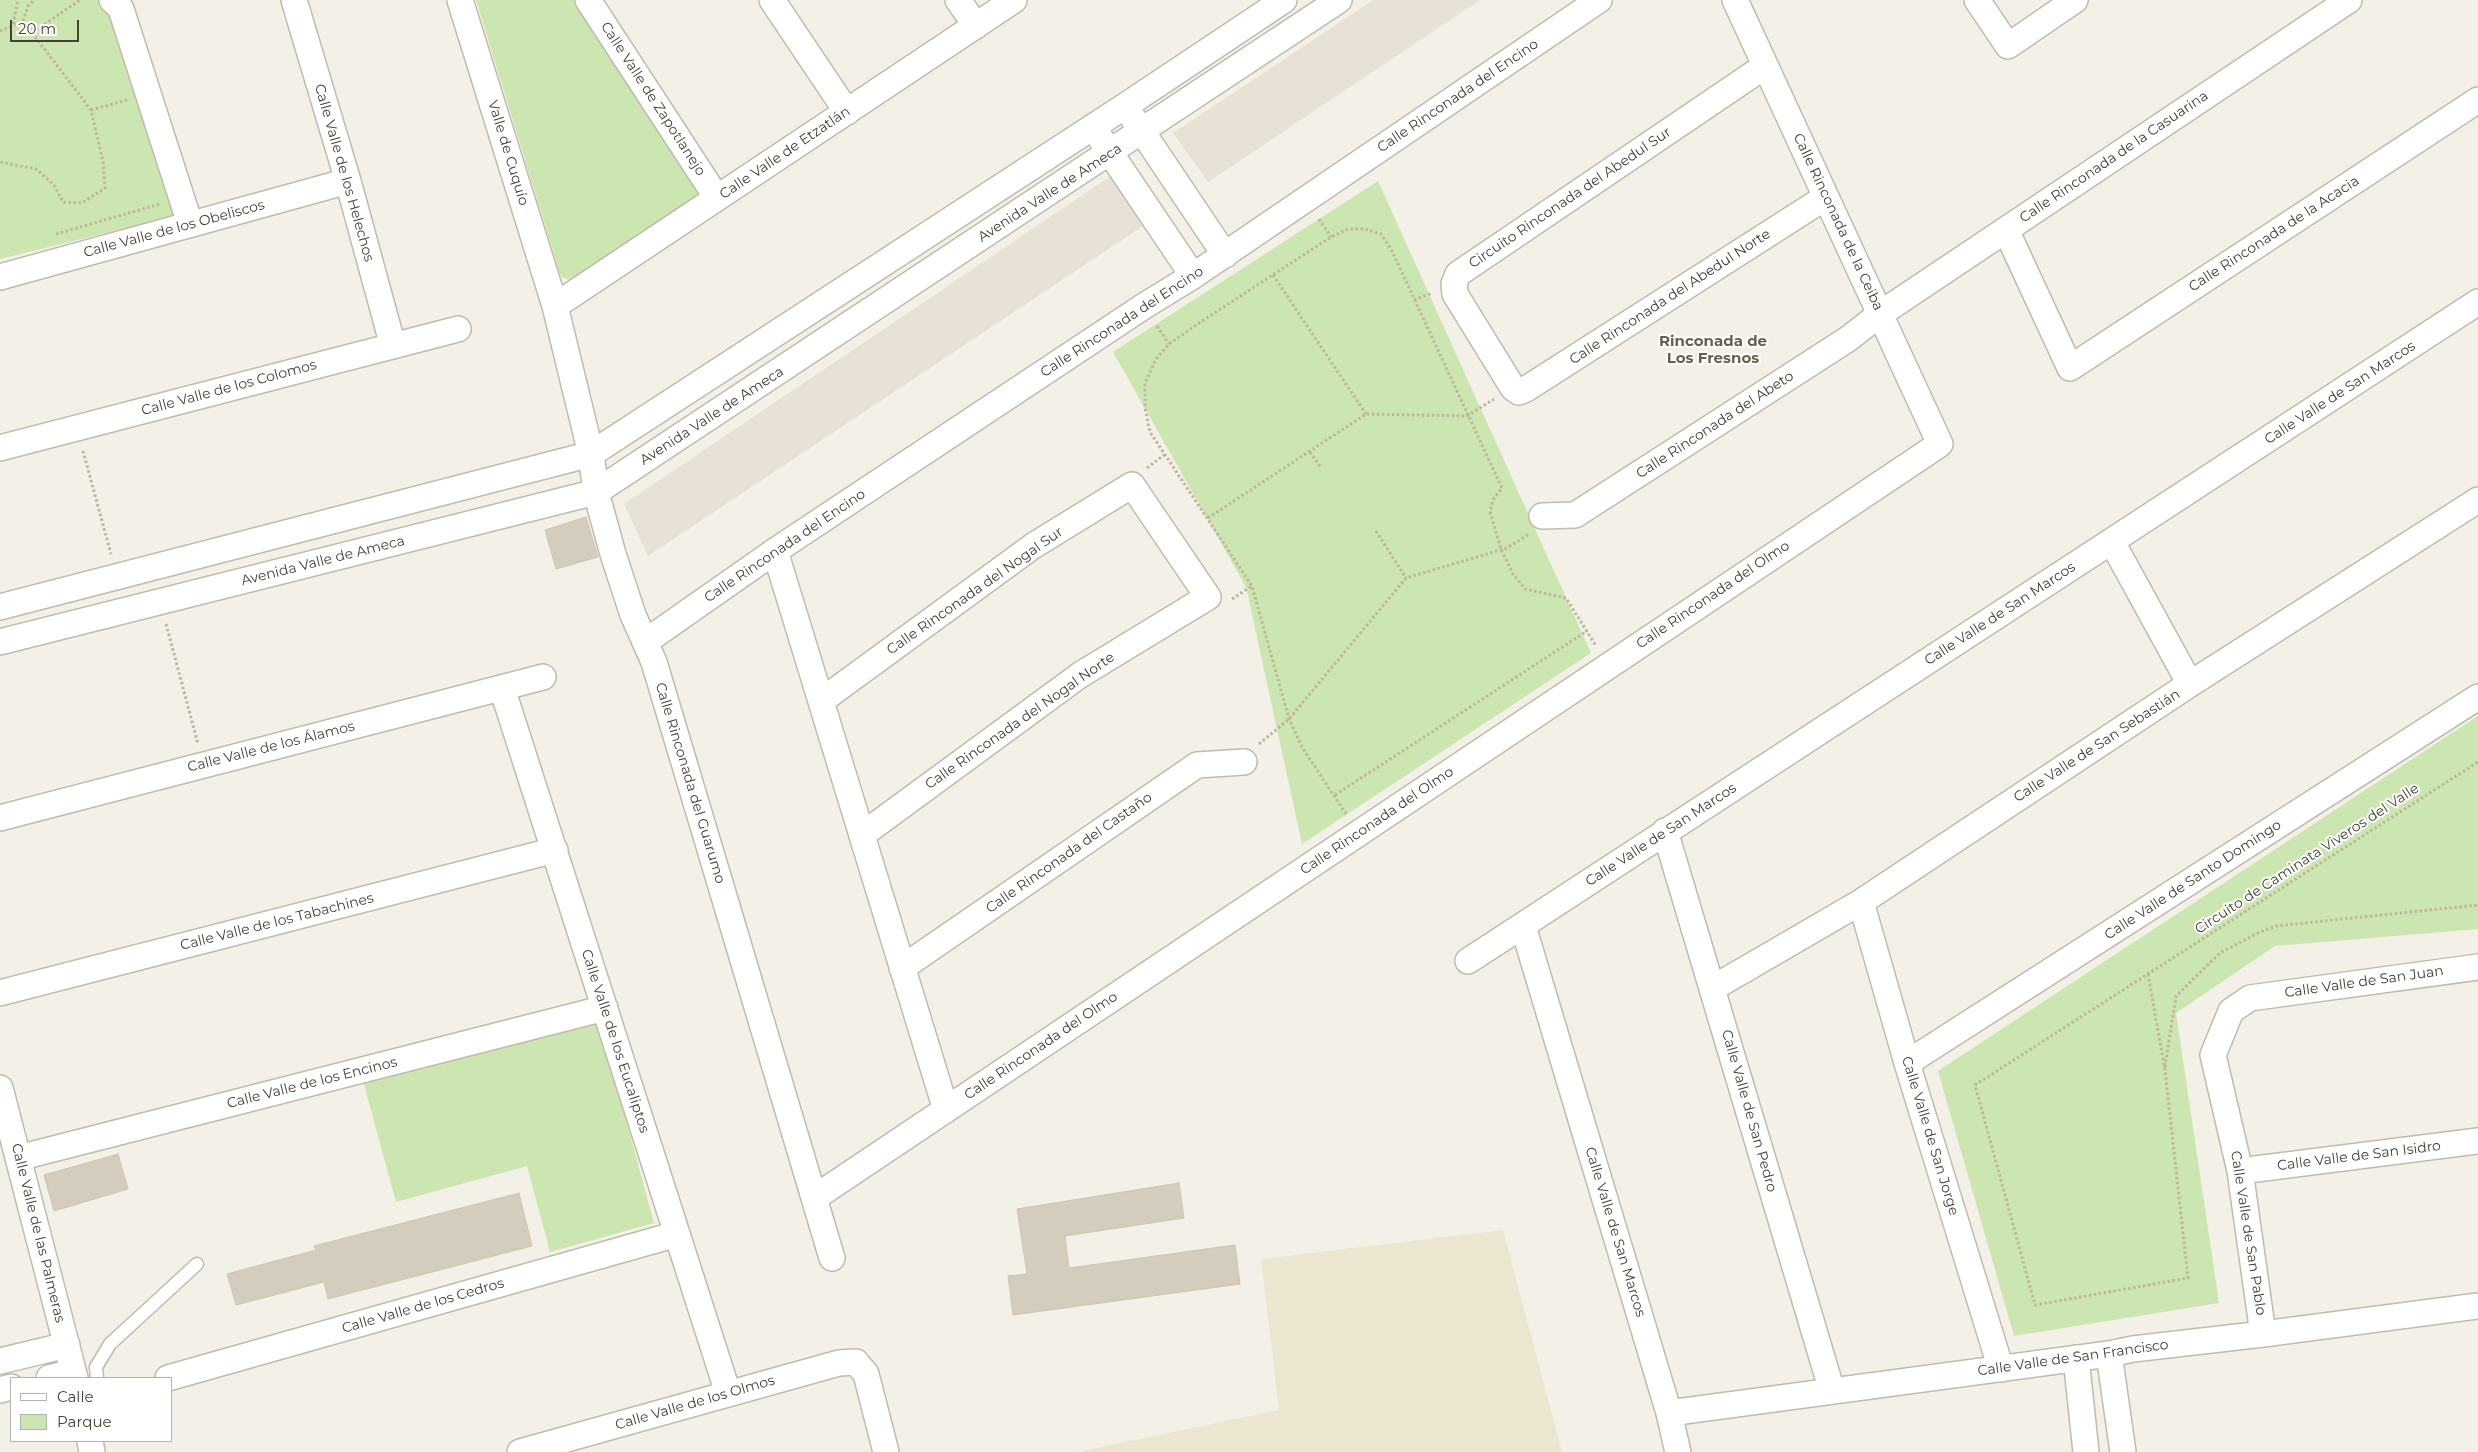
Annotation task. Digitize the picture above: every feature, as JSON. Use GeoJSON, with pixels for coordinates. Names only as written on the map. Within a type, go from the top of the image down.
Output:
{"type":"FeatureCollection","features":[{"type":"Feature","properties":{"kind":"street"},"geometry":{"type":"LineString","coordinates":[[112,0],[121,9],[190,224]]}},
{"type":"Feature","properties":{"kind":"street","name":"Calle Valle de los Helechos"},"geometry":{"type":"LineString","coordinates":[[294,0],[348,181],[393,346]]}},
{"type":"Feature","properties":{"kind":"street","name":"Valle de Cuquío"},"geometry":{"type":"LineString","coordinates":[[460,0],[556,306]]}},
{"type":"Feature","properties":{"kind":"street","name":"Calle Valle de Zapotlanejo"},"geometry":{"type":"LineString","coordinates":[[588,0],[717,198]]}},
{"type":"Feature","properties":{"kind":"street"},"geometry":{"type":"LineString","coordinates":[[772,0],[847,112]]}},
{"type":"Feature","properties":{"kind":"street"},"geometry":{"type":"LineString","coordinates":[[958,0],[976,26]]}},
{"type":"Feature","properties":{"kind":"street","name":"Calle Valle de Etzatlán"},"geometry":{"type":"LineString","coordinates":[[556,306],[1014,0]]}},
{"type":"Feature","properties":{"kind":"street"},"geometry":{"type":"LineString","coordinates":[[0,607],[591,454],[1126,106],[1284,0]]}},
{"type":"Feature","properties":{"kind":"street","name":"Avenida Valle de Ameca"},"geometry":{"type":"LineString","coordinates":[[0,642],[596,492],[1111,153],[1339,0]]}},
{"type":"Feature","properties":{"kind":"street","name":"Calle Rinconada del Encino"},"geometry":{"type":"LineString","coordinates":[[645,642],[775,550],[1144,306],[1225,255],[1599,0]]}},
{"type":"Feature","properties":{"kind":"street","name":"Calle Rinconada de la Ceiba"},"geometry":{"type":"LineString","coordinates":[[1735,0],[1940,444]]}},
{"type":"Feature","properties":{"kind":"street"},"geometry":{"type":"LineString","coordinates":[[1977,0],[2008,46],[2075,0]]}},
{"type":"Feature","properties":{"kind":"street","name":"Calle Rinconada de la Casuarina"},"geometry":{"type":"LineString","coordinates":[[1880,314],[2349,0]]}},
{"type":"Feature","properties":{"kind":"street","name":"Circuito Rinconada del Abedul Sur"},"geometry":{"type":"LineString","coordinates":[[1513,388],[1455,294],[1454,284],[1458,274],[1766,66]]}},
{"type":"Feature","properties":{"kind":"street","name":"Calle Rinconada de la Acacia"},"geometry":{"type":"LineString","coordinates":[[2006,230],[2070,368],[2478,100]]}},
{"type":"Feature","properties":{"kind":"street"},"geometry":{"type":"LineString","coordinates":[[1126,106],[1225,255]]}},
{"type":"Feature","properties":{"kind":"street"},"geometry":{"type":"LineString","coordinates":[[1092,128],[1111,153],[1193,276]]}},
{"type":"Feature","properties":{"kind":"street","name":"Calle Valle de los Obeliscos"},"geometry":{"type":"LineString","coordinates":[[0,277],[348,181]]}},
{"type":"Feature","properties":{"kind":"street","name":"Calle Rinconada del Abedul Norte"},"geometry":{"type":"LineString","coordinates":[[1513,388],[1519,392],[1526,389],[1826,197]]}},
{"type":"Feature","properties":{"kind":"street","name":"Calle Valle de San Marcos"},"geometry":{"type":"LineString","coordinates":[[1468,961],[2478,302]]}},
{"type":"Feature","properties":{"kind":"street","name":"Calle Rinconada del Guarumo"},"geometry":{"type":"LineString","coordinates":[[556,306],[591,454],[596,492],[633,615],[654,662],[832,1258]]}},
{"type":"Feature","properties":{"kind":"street","name":"Calle Rinconada del Abeto"},"geometry":{"type":"LineString","coordinates":[[1542,516],[1575,515],[1848,340],[1880,314]]}},
{"type":"Feature","properties":{"kind":"street","name":"Calle Valle de los Colomos"},"geometry":{"type":"LineString","coordinates":[[0,448],[458,329]]}},
{"type":"Feature","properties":{"kind":"street","name":"Calle Rinconada del Olmo"},"geometry":{"type":"LineString","coordinates":[[814,1198],[1940,444]]}},
{"type":"Feature","properties":{"kind":"street","name":"Calle Rinconada del Nogal Norte"},"geometry":{"type":"LineString","coordinates":[[862,835],[1080,676],[1208,597],[1132,485]]}},
{"type":"Feature","properties":{"kind":"street","name":"Calle Rinconada del Nogal Sur"},"geometry":{"type":"LineString","coordinates":[[821,701],[1033,546],[1132,485]]}},
{"type":"Feature","properties":{"kind":"street","name":"Calle Valle de San Sebastián"},"geometry":{"type":"LineString","coordinates":[[1713,988],[1861,902],[2190,684],[2476,507]]}},
{"type":"Feature","properties":{"kind":"street"},"geometry":{"type":"LineString","coordinates":[[2112,542],[2190,684]]}},
{"type":"Feature","properties":{"kind":"street"},"geometry":{"type":"LineString","coordinates":[[775,550],[946,1110]]}},
{"type":"Feature","properties":{"kind":"street","name":"Calle Valle de los Álamos"},"geometry":{"type":"LineString","coordinates":[[0,818],[542,677]]}},
{"type":"Feature","properties":{"kind":"street","name":"Calle Valle de los Eucaliptos"},"geometry":{"type":"LineString","coordinates":[[502,688],[728,1393]]}},
{"type":"Feature","properties":{"kind":"street","name":"Calle Valle de Santo Domingo"},"geometry":{"type":"LineString","coordinates":[[1907,1063],[2478,697]]}},
{"type":"Feature","properties":{"kind":"street","name":"Calle Rinconada del Castaño"},"geometry":{"type":"LineString","coordinates":[[902,968],[1197,765],[1244,762]]}},
{"type":"Feature","properties":{"kind":"street","name":"Calle Valle de San Pedro"},"geometry":{"type":"LineString","coordinates":[[1665,831],[1832,1391]]}},
{"type":"Feature","properties":{"kind":"street","name":"Calle Valle de los Tabachines"},"geometry":{"type":"LineString","coordinates":[[0,993],[554,850]]}},
{"type":"Feature","properties":{"kind":"street","name":"Calle Valle de San Jorge"},"geometry":{"type":"LineString","coordinates":[[1861,902],[1907,1063],[2001,1369]]}},
{"type":"Feature","properties":{"kind":"street","name":"Calle Valle de San Marcos"},"geometry":{"type":"LineString","coordinates":[[1523,926],[1669,1413],[1678,1452]]}},
{"type":"Feature","properties":{"kind":"street","name":"Calle Valle de San Juan"},"geometry":{"type":"LineString","coordinates":[[2250,998],[2478,967]]}},
{"type":"Feature","properties":{"kind":"street","name":"Calle Valle de San Pablo"},"geometry":{"type":"LineString","coordinates":[[2250,998],[2231,1011],[2212,1055],[2240,1171],[2263,1334]]}},
{"type":"Feature","properties":{"kind":"street","name":"Calle Valle de los Encinos"},"geometry":{"type":"LineString","coordinates":[[18,1158],[605,1008]]}},
{"type":"Feature","properties":{"kind":"street","name":"Calle Valle de las Palmeras"},"geometry":{"type":"LineString","coordinates":[[0,1088],[74,1375]]}},
{"type":"Feature","properties":{"kind":"street","name":"Calle Valle de San Isidro"},"geometry":{"type":"LineString","coordinates":[[2240,1171],[2478,1141]]}},
{"type":"Feature","properties":{"kind":"street","name":"Calle Valle de los Cedros"},"geometry":{"type":"LineString","coordinates":[[172,1377],[677,1234]]}},
{"type":"Feature","properties":{"kind":"street","name":"Calle Valle de San Francisco"},"geometry":{"type":"LineString","coordinates":[[1669,1413],[2001,1369],[2133,1349],[2478,1306]]}},
{"type":"Feature","properties":{"kind":"street"},"geometry":{"type":"LineString","coordinates":[[0,1361],[67,1345]]}},
{"type":"Feature","properties":{"kind":"street"},"geometry":{"type":"LineString","coordinates":[[2109,1354],[2123,1452]]}},
{"type":"Feature","properties":{"kind":"street"},"geometry":{"type":"LineString","coordinates":[[2076,1358],[2086,1452]]}},
{"type":"Feature","properties":{"kind":"street","name":"Calle Valle de los Olmos"},"geometry":{"type":"LineString","coordinates":[[520,1452],[839,1362],[856,1362],[866,1374],[886,1452]]}},
{"type":"Feature","properties":{"kind":"street"},"geometry":{"type":"LineString","coordinates":[[57,1377],[74,1375]]}},
{"type":"Feature","properties":{"kind":"lane"},"geometry":{"type":"LineString","coordinates":[[97,1377],[96,1367],[110,1344],[197,1264]]}},
{"type":"Feature","properties":{"kind":"path"},"geometry":{"type":"LineString","coordinates":[[13,24],[18,0]]}},
{"type":"Feature","properties":{"kind":"path"},"geometry":{"type":"LineString","coordinates":[[23,21],[28,6],[34,0]]}},
{"type":"Feature","properties":{"kind":"path"},"geometry":{"type":"LineString","coordinates":[[32,32],[80,0]]}},
{"type":"Feature","properties":{"kind":"path"},"geometry":{"type":"LineString","coordinates":[[0,30],[23,21]]}},
{"type":"Feature","properties":{"kind":"path"},"geometry":{"type":"LineString","coordinates":[[0,162],[36,169],[54,185],[62,202],[83,202],[105,188],[103,162],[91,110],[23,21]]}},
{"type":"Feature","properties":{"kind":"path"},"geometry":{"type":"LineString","coordinates":[[91,110],[133,98]]}},
{"type":"Feature","properties":{"kind":"path"},"geometry":{"type":"LineString","coordinates":[[48,237],[162,204],[160,194]]}},
{"type":"Feature","properties":{"kind":"path"},"geometry":{"type":"LineString","coordinates":[[1359,833],[1302,747],[1289,719],[1252,586],[1150,432],[1145,408],[1145,383],[1156,359],[1169,344],[1331,237],[1348,229],[1364,228],[1381,234],[1392,251],[1502,488],[1494,500],[1490,512],[1501,549],[1513,574],[1525,589],[1566,598],[1609,666]]}},
{"type":"Feature","properties":{"kind":"path"},"geometry":{"type":"LineString","coordinates":[[1273,275],[1366,414]]}},
{"type":"Feature","properties":{"kind":"path"},"geometry":{"type":"LineString","coordinates":[[1208,518],[1366,414],[1467,416],[1513,388]]}},
{"type":"Feature","properties":{"kind":"path"},"geometry":{"type":"LineString","coordinates":[[77,428],[117,578]]}},
{"type":"Feature","properties":{"kind":"path"},"geometry":{"type":"LineString","coordinates":[[1310,452],[1321,468]]}},
{"type":"Feature","properties":{"kind":"path"},"geometry":{"type":"LineString","coordinates":[[1244,762],[1264,739],[1289,719],[1406,578],[1501,549],[1529,534],[1542,516]]}},
{"type":"Feature","properties":{"kind":"path"},"geometry":{"type":"LineString","coordinates":[[1376,532],[1406,578]]}},
{"type":"Feature","properties":{"kind":"path"},"geometry":{"type":"LineString","coordinates":[[160,603],[203,764]]}},
{"type":"Feature","properties":{"kind":"path"},"geometry":{"type":"LineString","coordinates":[[1334,795],[1587,631]]}},
{"type":"Feature","properties":{"kind":"path","name":"Circuito de Caminata Viveros del Valle"},"geometry":{"type":"LineString","coordinates":[[2148,974],[2165,1070],[2188,1278],[2034,1305],[1975,1085],[2478,762]]}},
{"type":"Feature","properties":{"kind":"path","name":"Circuito de Caminata Viveros del Valle"},"geometry":{"type":"LineString","coordinates":[[2165,1070],[2176,996],[2220,954],[2260,932],[2276,926],[2478,905]]}},
{"type":"Feature","properties":{"kind":"shaded area"},"geometry":{"type":"Polygon","coordinates":[[[1373,0],[1480,0],[1208,182],[1173,133],[1373,0]]]}},
{"type":"Feature","properties":{"kind":"shaded area"},"geometry":{"type":"Polygon","coordinates":[[[1111,176],[1143,226],[648,556],[624,504],[1111,176]]]}},
{"type":"Feature","properties":{"kind":"shaded area"},"geometry":{"type":"Polygon","coordinates":[[[1503,1230],[1562,1452],[1077,1452],[1279,1410],[1261,1259],[1503,1230]]]}},
{"type":"Feature","properties":{"kind":"green space"},"geometry":{"type":"Polygon","coordinates":[[[0,0],[105,0],[180,215],[0,259],[0,0]]]}},
{"type":"Feature","properties":{"kind":"green space"},"geometry":{"type":"Polygon","coordinates":[[[476,0],[580,0],[708,199],[580,284],[561,277],[476,0]]]}},
{"type":"Feature","properties":{"kind":"green space"},"geometry":{"type":"Polygon","coordinates":[[[1378,181],[1591,653],[1302,844],[1246,587],[1113,352],[1378,181]]]}},
{"type":"Feature","properties":{"kind":"green space"},"geometry":{"type":"Polygon","coordinates":[[[2478,716],[2478,929],[2275,946],[2176,1013],[2219,1303],[2014,1336],[1938,1071],[2478,716]]]}},
{"type":"Feature","properties":{"kind":"green space"},"geometry":{"type":"Polygon","coordinates":[[[598,1017],[654,1223],[550,1252],[527,1166],[396,1202],[363,1081],[598,1017]]]}},
{"type":"Feature","properties":{"kind":"building"},"geometry":{"type":"Polygon","coordinates":[[[586,517],[598,557],[556,569],[545,530],[586,517]]]}},
{"type":"Feature","properties":{"kind":"building"},"geometry":{"type":"Polygon","coordinates":[[[118,1154],[128,1189],[54,1211],[44,1175],[118,1154]]]}},
{"type":"Feature","properties":{"kind":"building"},"geometry":{"type":"Polygon","coordinates":[[[1179,1183],[1184,1218],[1065,1236],[1069,1268],[1235,1245],[1240,1284],[1013,1315],[1008,1276],[1027,1274],[1017,1209],[1179,1183]]]}},
{"type":"Feature","properties":{"kind":"building"},"geometry":{"type":"Polygon","coordinates":[[[519,1193],[532,1246],[328,1299],[324,1282],[236,1305],[227,1274],[316,1250],[314,1246],[519,1193]]]}},
{"type":"Feature","properties":{"kind":"district","name":"Rinconada de Los Fresnos"},"geometry":{"type":"Point","coordinates":[1713,350]}}]}
